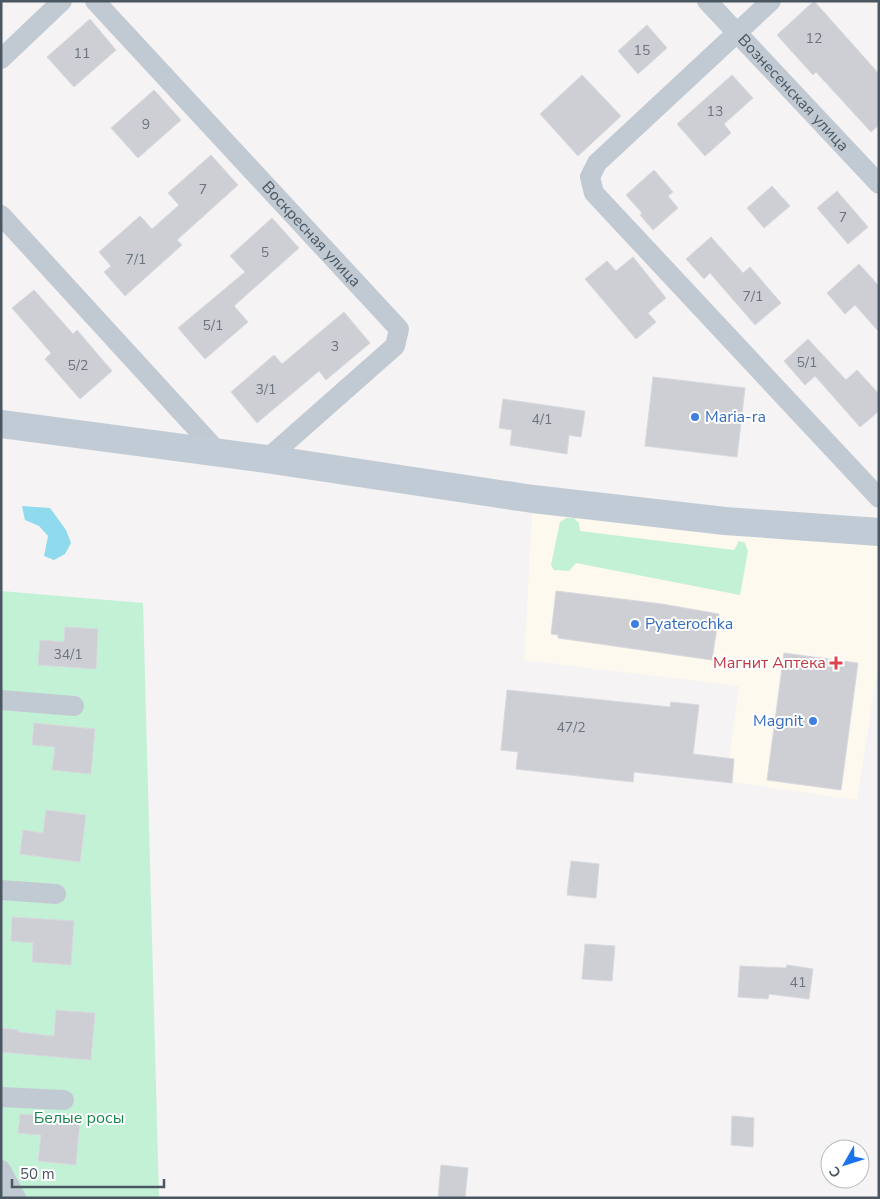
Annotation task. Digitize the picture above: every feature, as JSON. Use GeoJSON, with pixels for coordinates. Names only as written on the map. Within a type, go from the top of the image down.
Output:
{"type":"FeatureCollection","features":[{"type":"Feature","properties":{"kind":"street"},"geometry":{"type":"LineString","coordinates":[[1,59],[62,1]]}},
{"type":"Feature","properties":{"kind":"street","name":"Воскресная улица"},"geometry":{"type":"LineString","coordinates":[[95,1],[400,329],[395,346],[267,459]]}},
{"type":"Feature","properties":{"kind":"street","name":"Вознесенская улица"},"geometry":{"type":"LineString","coordinates":[[707,1],[879,184]]}},
{"type":"Feature","properties":{"kind":"street"},"geometry":{"type":"LineString","coordinates":[[771,1],[597,163],[590,176],[594,193],[879,498]]}},
{"type":"Feature","properties":{"kind":"street"},"geometry":{"type":"LineString","coordinates":[[1,215],[220,453]]}},
{"type":"Feature","properties":{"kind":"street"},"geometry":{"type":"LineString","coordinates":[[1,424],[267,459],[533,499],[725,521],[879,532]]}},
{"type":"Feature","properties":{"kind":"street"},"geometry":{"type":"LineString","coordinates":[[1,700],[74,706]]}},
{"type":"Feature","properties":{"kind":"street"},"geometry":{"type":"LineString","coordinates":[[1,890],[56,894]]}},
{"type":"Feature","properties":{"kind":"street"},"geometry":{"type":"LineString","coordinates":[[1,1097],[64,1100]]}},
{"type":"Feature","properties":{"kind":"street"},"geometry":{"type":"LineString","coordinates":[[1,1170],[16,1198]]}},
{"type":"Feature","properties":{"kind":"shaded area"},"geometry":{"type":"Polygon","coordinates":[[[533,499],[879,532],[879,660],[857,800],[726,781],[739,686],[524,660],[533,499]]]}},
{"type":"Feature","properties":{"kind":"green space"},"geometry":{"type":"Polygon","coordinates":[[[566,518],[574,518],[579,523],[580,531],[734,550],[739,541],[745,543],[748,551],[740,595],[576,563],[569,571],[554,570],[551,565],[560,522],[566,518]]]}},
{"type":"Feature","properties":{"kind":"green space","name":"Белые росы"},"geometry":{"type":"Polygon","coordinates":[[[1,591],[143,603],[159,1198],[1,1198],[1,591]]]}},
{"type":"Feature","properties":{"kind":"water"},"geometry":{"type":"Polygon","coordinates":[[[22,506],[50,508],[66,530],[71,543],[65,554],[54,560],[44,556],[48,536],[39,526],[25,520],[22,506]]]}},
{"type":"Feature","properties":{"kind":"building"},"geometry":{"type":"Polygon","coordinates":[[[814,1],[879,74],[879,125],[871,132],[816,72],[813,75],[777,35],[814,1]]]}},
{"type":"Feature","properties":{"kind":"building"},"geometry":{"type":"Polygon","coordinates":[[[90,19],[116,50],[74,87],[47,57],[90,19]]]}},
{"type":"Feature","properties":{"kind":"building"},"geometry":{"type":"Polygon","coordinates":[[[647,25],[667,48],[638,74],[618,51],[647,25]]]}},
{"type":"Feature","properties":{"kind":"building"},"geometry":{"type":"Polygon","coordinates":[[[582,75],[621,116],[578,156],[540,114],[582,75]]]}},
{"type":"Feature","properties":{"kind":"building"},"geometry":{"type":"Polygon","coordinates":[[[732,75],[753,98],[724,124],[731,133],[705,156],[677,124],[732,75]]]}},
{"type":"Feature","properties":{"kind":"building"},"geometry":{"type":"Polygon","coordinates":[[[154,90],[181,120],[138,158],[111,128],[154,90]]]}},
{"type":"Feature","properties":{"kind":"building"},"geometry":{"type":"Polygon","coordinates":[[[211,155],[238,185],[177,240],[182,245],[125,296],[104,272],[111,266],[99,252],[140,216],[152,229],[179,205],[168,193],[211,155]]]}},
{"type":"Feature","properties":{"kind":"building"},"geometry":{"type":"Polygon","coordinates":[[[654,170],[673,192],[668,196],[678,208],[653,230],[640,215],[642,213],[626,195],[654,170]]]}},
{"type":"Feature","properties":{"kind":"building"},"geometry":{"type":"Polygon","coordinates":[[[772,186],[790,206],[764,228],[747,208],[772,186]]]}},
{"type":"Feature","properties":{"kind":"building"},"geometry":{"type":"Polygon","coordinates":[[[837,191],[868,227],[848,244],[817,208],[837,191]]]}},
{"type":"Feature","properties":{"kind":"building"},"geometry":{"type":"Polygon","coordinates":[[[272,218],[299,248],[234,306],[248,322],[205,359],[178,328],[245,272],[230,256],[272,218]]]}},
{"type":"Feature","properties":{"kind":"building"},"geometry":{"type":"Polygon","coordinates":[[[711,237],[743,273],[750,267],[781,303],[755,325],[710,273],[704,279],[686,259],[711,237]]]}},
{"type":"Feature","properties":{"kind":"building"},"geometry":{"type":"Polygon","coordinates":[[[633,257],[666,298],[648,313],[656,322],[636,339],[585,279],[607,261],[616,271],[633,257]]]}},
{"type":"Feature","properties":{"kind":"building"},"geometry":{"type":"Polygon","coordinates":[[[859,264],[879,286],[879,332],[855,305],[845,314],[827,293],[859,264]]]}},
{"type":"Feature","properties":{"kind":"building"},"geometry":{"type":"Polygon","coordinates":[[[34,290],[73,334],[77,330],[112,371],[80,399],[45,359],[51,353],[12,308],[34,290]]]}},
{"type":"Feature","properties":{"kind":"building"},"geometry":{"type":"Polygon","coordinates":[[[344,312],[370,343],[326,380],[319,371],[257,423],[231,392],[274,355],[282,364],[344,312]]]}},
{"type":"Feature","properties":{"kind":"building"},"geometry":{"type":"Polygon","coordinates":[[[808,339],[846,380],[857,370],[879,394],[879,411],[860,427],[815,376],[805,385],[784,361],[808,339]]]}},
{"type":"Feature","properties":{"kind":"building","name":"Maria-ra"},"geometry":{"type":"Polygon","coordinates":[[[653,377],[745,388],[737,457],[645,446],[653,377]]]}},
{"type":"Feature","properties":{"kind":"building"},"geometry":{"type":"Polygon","coordinates":[[[503,399],[585,411],[581,437],[569,435],[567,454],[510,445],[512,430],[499,428],[503,399]]]}},
{"type":"Feature","properties":{"kind":"building","name":"Pyaterochka"},"geometry":{"type":"Polygon","coordinates":[[[556,591],[662,604],[719,614],[712,660],[558,638],[558,635],[551,634],[556,591]]]}},
{"type":"Feature","properties":{"kind":"building"},"geometry":{"type":"Polygon","coordinates":[[[65,627],[98,629],[96,669],[38,665],[40,640],[64,642],[65,627]]]}},
{"type":"Feature","properties":{"kind":"building","name":"Magnit"},"geometry":{"type":"Polygon","coordinates":[[[784,653],[858,663],[841,790],[767,780],[784,653]]]}},
{"type":"Feature","properties":{"kind":"building"},"geometry":{"type":"Polygon","coordinates":[[[507,690],[670,707],[671,702],[699,705],[693,754],[734,759],[732,783],[634,772],[633,782],[516,769],[518,752],[501,750],[507,690]]]}},
{"type":"Feature","properties":{"kind":"building"},"geometry":{"type":"Polygon","coordinates":[[[34,723],[95,729],[91,774],[52,770],[55,747],[32,745],[34,723]]]}},
{"type":"Feature","properties":{"kind":"building"},"geometry":{"type":"Polygon","coordinates":[[[46,810],[86,815],[80,862],[20,854],[23,830],[43,833],[46,810]]]}},
{"type":"Feature","properties":{"kind":"building"},"geometry":{"type":"Polygon","coordinates":[[[571,861],[599,864],[596,898],[567,895],[571,861]]]}},
{"type":"Feature","properties":{"kind":"building"},"geometry":{"type":"Polygon","coordinates":[[[12,917],[74,921],[71,965],[32,962],[33,943],[11,941],[12,917]]]}},
{"type":"Feature","properties":{"kind":"building"},"geometry":{"type":"Polygon","coordinates":[[[585,944],[615,946],[612,981],[582,979],[585,944]]]}},
{"type":"Feature","properties":{"kind":"building"},"geometry":{"type":"Polygon","coordinates":[[[787,965],[813,969],[809,999],[769,994],[768,999],[738,997],[740,966],[786,968],[787,965]]]}},
{"type":"Feature","properties":{"kind":"building"},"geometry":{"type":"Polygon","coordinates":[[[56,1010],[95,1013],[91,1060],[1,1052],[1,1028],[54,1036],[56,1010]]]}},
{"type":"Feature","properties":{"kind":"building"},"geometry":{"type":"Polygon","coordinates":[[[20,1114],[80,1119],[76,1165],[38,1161],[41,1135],[18,1133],[20,1114]]]}},
{"type":"Feature","properties":{"kind":"building"},"geometry":{"type":"Polygon","coordinates":[[[732,1116],[754,1118],[753,1147],[731,1145],[732,1116]]]}},
{"type":"Feature","properties":{"kind":"building"},"geometry":{"type":"Polygon","coordinates":[[[441,1165],[468,1168],[465,1198],[438,1198],[441,1165]]]}},
{"type":"Feature","properties":{"kind":"place","name":"Maria-ra"},"geometry":{"type":"Point","coordinates":[695,417]}},
{"type":"Feature","properties":{"kind":"place","name":"Pyaterochka"},"geometry":{"type":"Point","coordinates":[635,624]}},
{"type":"Feature","properties":{"kind":"place","name":"Магнит Аптека"},"geometry":{"type":"Point","coordinates":[836,663]}},
{"type":"Feature","properties":{"kind":"place","name":"Magnit"},"geometry":{"type":"Point","coordinates":[813,721]}}]}
